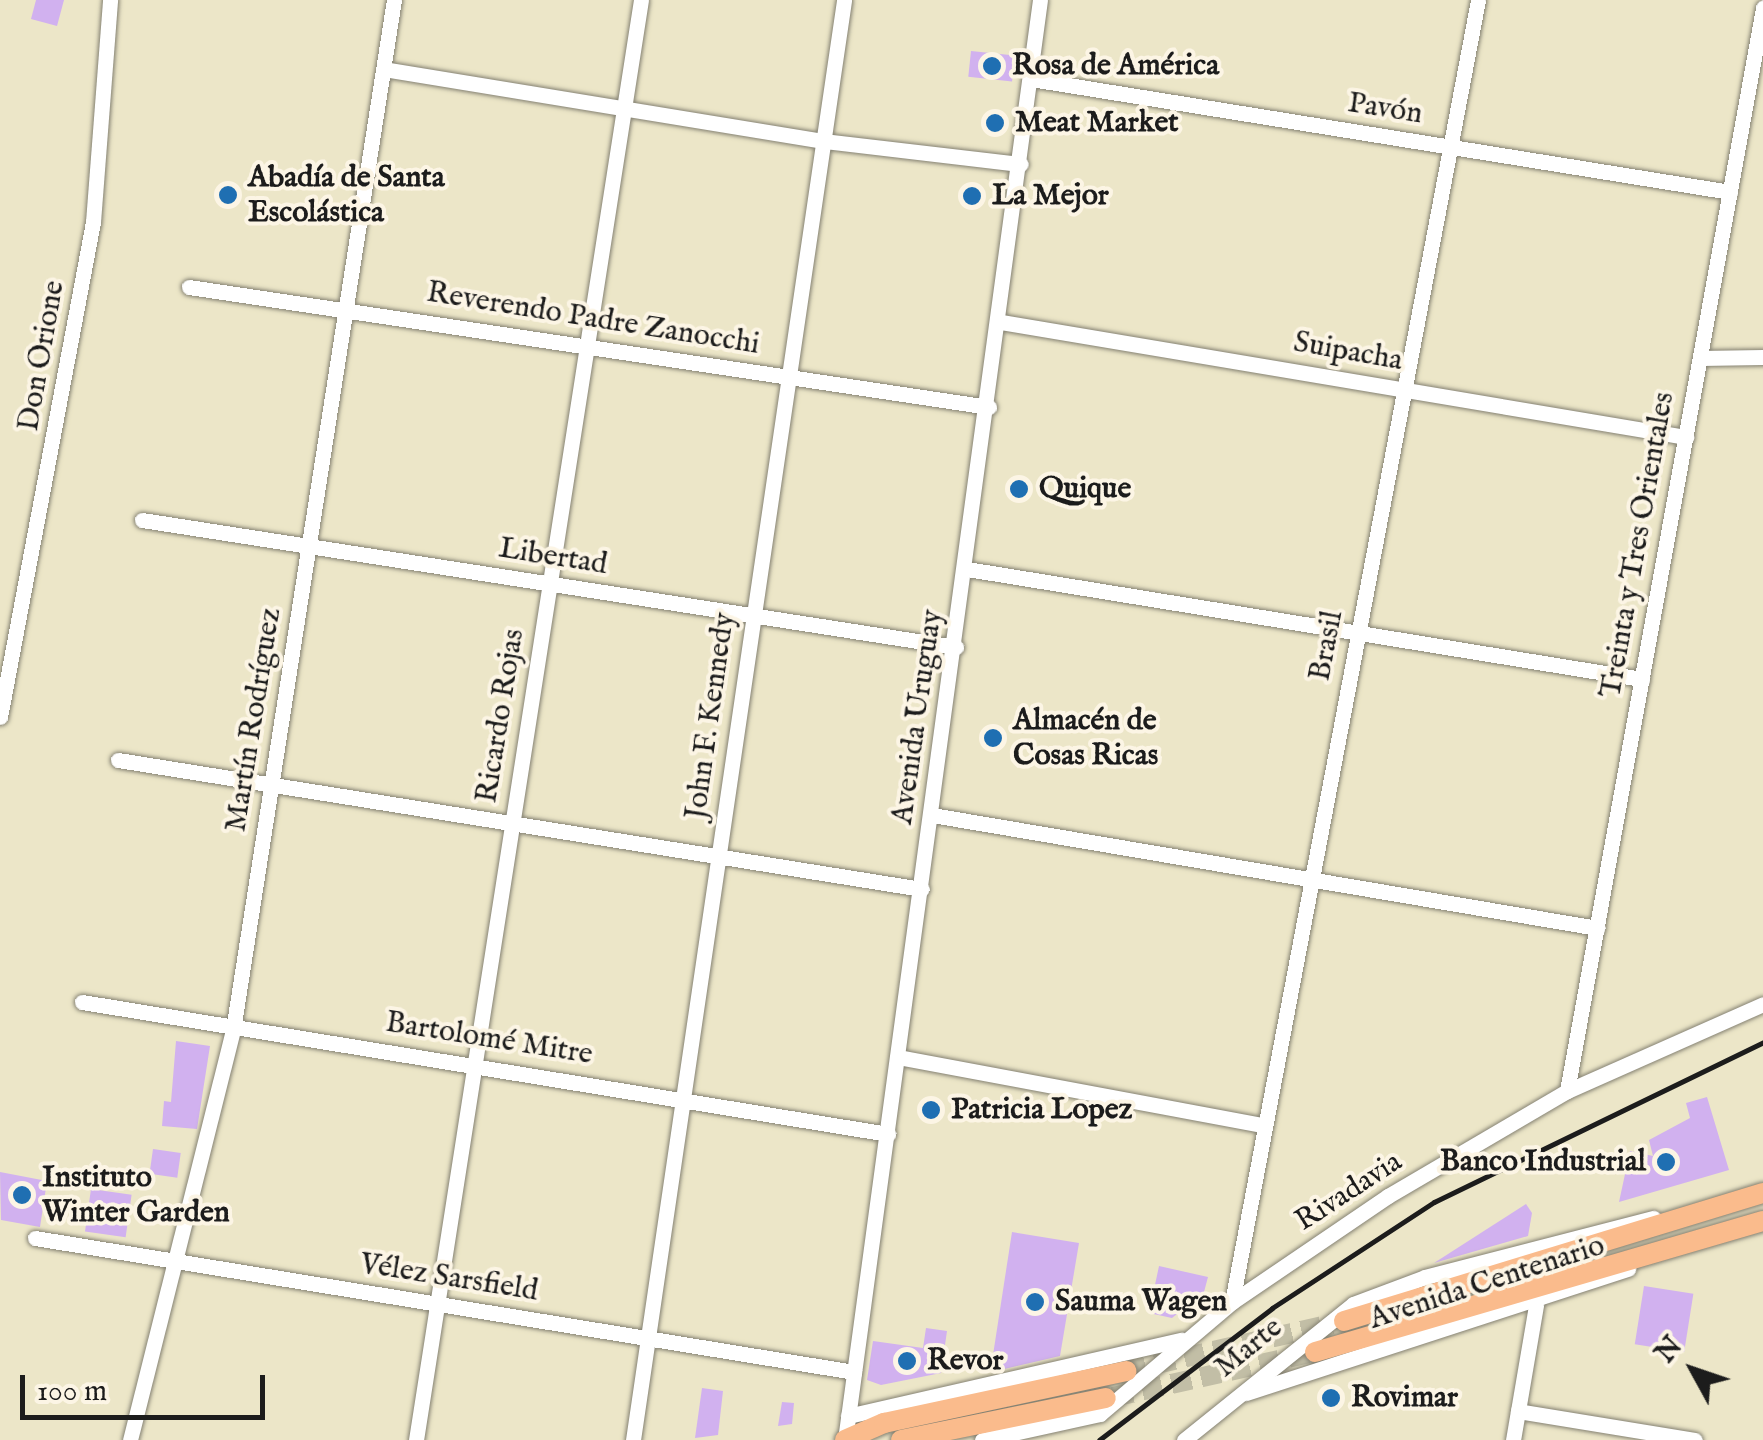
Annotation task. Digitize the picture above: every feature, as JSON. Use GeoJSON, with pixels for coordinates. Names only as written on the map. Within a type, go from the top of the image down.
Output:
{"type":"FeatureCollection","features":[{"type":"Feature","properties":{"kind":"main road"},"geometry":{"type":"LineString","coordinates":[[1349,1313],[1763,1193]]}},
{"type":"Feature","properties":{"kind":"main road","name":"Avenida Centenario"},"geometry":{"type":"LineString","coordinates":[[1723,1234],[1763,1221]]}},
{"type":"Feature","properties":{"kind":"main road"},"geometry":{"type":"LineString","coordinates":[[1309,1354],[1723,1234]]}},
{"type":"Feature","properties":{"kind":"main road"},"geometry":{"type":"LineString","coordinates":[[845,1440],[884,1423],[1126,1371]]}},
{"type":"Feature","properties":{"kind":"main road"},"geometry":{"type":"LineString","coordinates":[[901,1440],[1103,1406]]}},
{"type":"Feature","properties":{"kind":"street","name":"Don Orione"},"geometry":{"type":"LineString","coordinates":[[0,717],[93,222],[110,0]]}},
{"type":"Feature","properties":{"kind":"street","name":"Martín Rodríguez"},"geometry":{"type":"LineString","coordinates":[[130,1440],[232,1030],[394,0]]}},
{"type":"Feature","properties":{"kind":"street","name":"Ricardo Rojas"},"geometry":{"type":"LineString","coordinates":[[416,1440],[641,0]]}},
{"type":"Feature","properties":{"kind":"street","name":"John F. Kennedy"},"geometry":{"type":"LineString","coordinates":[[633,1440],[844,0]]}},
{"type":"Feature","properties":{"kind":"street","name":"Avenida Uruguay"},"geometry":{"type":"LineString","coordinates":[[845,1440],[1001,322],[1040,0]]}},
{"type":"Feature","properties":{"kind":"street","name":"Brasil"},"geometry":{"type":"LineString","coordinates":[[1232,1302],[1478,0]]}},
{"type":"Feature","properties":{"kind":"street","name":"Treinta y Tres Orientales"},"geometry":{"type":"LineString","coordinates":[[1568,1092],[1763,8]]}},
{"type":"Feature","properties":{"kind":"street"},"geometry":{"type":"LineString","coordinates":[[384,69],[824,140],[1021,164]]}},
{"type":"Feature","properties":{"kind":"street","name":"Pavón"},"geometry":{"type":"LineString","coordinates":[[1031,79],[1730,192]]}},
{"type":"Feature","properties":{"kind":"street","name":"Reverendo Padre Zanocchi"},"geometry":{"type":"LineString","coordinates":[[188,286],[989,408]]}},
{"type":"Feature","properties":{"kind":"street","name":"Suipacha"},"geometry":{"type":"LineString","coordinates":[[1001,322],[1686,437]]}},
{"type":"Feature","properties":{"kind":"street"},"geometry":{"type":"LineString","coordinates":[[1700,358],[1763,357]]}},
{"type":"Feature","properties":{"kind":"street","name":"Libertad"},"geometry":{"type":"LineString","coordinates":[[142,520],[753,619],[956,647]]}},
{"type":"Feature","properties":{"kind":"street"},"geometry":{"type":"LineString","coordinates":[[967,569],[1642,679]]}},
{"type":"Feature","properties":{"kind":"street"},"geometry":{"type":"LineString","coordinates":[[118,760],[271,788],[922,889]]}},
{"type":"Feature","properties":{"kind":"street"},"geometry":{"type":"LineString","coordinates":[[932,815],[1597,928]]}},
{"type":"Feature","properties":{"kind":"street","name":"Bartolomé Mitre"},"geometry":{"type":"LineString","coordinates":[[82,1002],[232,1030],[475,1062],[888,1134]]}},
{"type":"Feature","properties":{"kind":"street","name":"Rivadavia"},"geometry":{"type":"LineString","coordinates":[[1103,1406],[1232,1302],[1388,1196],[1568,1092],[1763,1004]]}},
{"type":"Feature","properties":{"kind":"street"},"geometry":{"type":"LineString","coordinates":[[898,1058],[1265,1126]]}},
{"type":"Feature","properties":{"kind":"street","name":"Avenida Centenario"},"geometry":{"type":"LineString","coordinates":[[1229,1400],[1309,1354],[1536,1304],[1723,1234]]}},
{"type":"Feature","properties":{"kind":"street","name":"Vélez Sarsfield"},"geometry":{"type":"LineString","coordinates":[[35,1238],[175,1266],[437,1302],[854,1372]]}},
{"type":"Feature","properties":{"kind":"street"},"geometry":{"type":"LineString","coordinates":[[1514,1440],[1536,1304]]}},
{"type":"Feature","properties":{"kind":"street","name":"Marte"},"geometry":{"type":"LineString","coordinates":[[1184,1440],[1229,1400],[1309,1354],[1349,1313]]}},
{"type":"Feature","properties":{"kind":"street"},"geometry":{"type":"LineString","coordinates":[[848,1416],[1185,1339]]}},
{"type":"Feature","properties":{"kind":"street"},"geometry":{"type":"LineString","coordinates":[[982,1440],[1103,1406]]}},
{"type":"Feature","properties":{"kind":"street"},"geometry":{"type":"LineString","coordinates":[[1518,1411],[1695,1440]]}},
{"type":"Feature","properties":{"kind":"building"},"geometry":{"type":"Polygon","coordinates":[[[36,0],[64,0],[57,26],[31,19],[36,0]]]}},
{"type":"Feature","properties":{"kind":"building","name":"Rosa de América"},"geometry":{"type":"Polygon","coordinates":[[[971,51],[1015,56],[1012,81],[968,77],[971,51]]]}},
{"type":"Feature","properties":{"kind":"building"},"geometry":{"type":"Polygon","coordinates":[[[176,1041],[210,1046],[197,1129],[162,1126],[164,1101],[171,1102],[176,1041]]]}},
{"type":"Feature","properties":{"kind":"building"},"geometry":{"type":"Polygon","coordinates":[[[1707,1097],[1729,1170],[1619,1202],[1630,1151],[1653,1156],[1649,1140],[1690,1118],[1686,1103],[1707,1097]]]}},
{"type":"Feature","properties":{"kind":"building"},"geometry":{"type":"Polygon","coordinates":[[[153,1149],[181,1153],[177,1178],[150,1174],[153,1149]]]}},
{"type":"Feature","properties":{"kind":"building","name":"Instituto Winter Garden"},"geometry":{"type":"Polygon","coordinates":[[[0,1172],[47,1181],[40,1227],[1,1220],[0,1172]]]}},
{"type":"Feature","properties":{"kind":"building"},"geometry":{"type":"Polygon","coordinates":[[[91,1189],[132,1195],[126,1237],[85,1232],[91,1189]]]}},
{"type":"Feature","properties":{"kind":"building"},"geometry":{"type":"Polygon","coordinates":[[[1526,1204],[1532,1213],[1528,1236],[1434,1263],[1526,1204]]]}},
{"type":"Feature","properties":{"kind":"building","name":"Sauma Wagen"},"geometry":{"type":"Polygon","coordinates":[[[1012,1232],[1079,1243],[1060,1356],[996,1371],[991,1368],[1012,1232]]]}},
{"type":"Feature","properties":{"kind":"building"},"geometry":{"type":"Polygon","coordinates":[[[1159,1266],[1208,1277],[1204,1292],[1172,1318],[1149,1313],[1159,1266]]]}},
{"type":"Feature","properties":{"kind":"building"},"geometry":{"type":"Polygon","coordinates":[[[1644,1286],[1693,1294],[1684,1352],[1635,1344],[1644,1286]]]}},
{"type":"Feature","properties":{"kind":"building","name":"Revor"},"geometry":{"type":"Polygon","coordinates":[[[926,1328],[947,1331],[941,1373],[881,1385],[867,1380],[873,1341],[923,1348],[926,1328]]]}},
{"type":"Feature","properties":{"kind":"building"},"geometry":{"type":"Polygon","coordinates":[[[702,1388],[723,1391],[718,1435],[695,1438],[702,1388]]]}},
{"type":"Feature","properties":{"kind":"building"},"geometry":{"type":"Polygon","coordinates":[[[782,1402],[794,1403],[792,1424],[778,1426],[782,1402]]]}},
{"type":"Feature","properties":{"kind":"tunnel"},"geometry":{"type":"LineString","coordinates":[[1126,1371],[1332,1324]]}},
{"type":"Feature","properties":{"kind":"tunnel"},"geometry":{"type":"LineString","coordinates":[[1113,1397],[1315,1352]]}},
{"type":"Feature","properties":{"kind":"railway"},"geometry":{"type":"LineString","coordinates":[[1099,1440],[1272,1308],[1434,1202],[1763,1042]]}},
{"type":"Feature","properties":{"kind":"place","name":"Rosa de América"},"geometry":{"type":"Point","coordinates":[992,66]}},
{"type":"Feature","properties":{"kind":"place","name":"Meat Market"},"geometry":{"type":"Point","coordinates":[995,123]}},
{"type":"Feature","properties":{"kind":"place","name":"Abadía de Santa Escolástica"},"geometry":{"type":"Point","coordinates":[228,195]}},
{"type":"Feature","properties":{"kind":"place","name":"La Mejor"},"geometry":{"type":"Point","coordinates":[972,196]}},
{"type":"Feature","properties":{"kind":"place","name":"Quique"},"geometry":{"type":"Point","coordinates":[1019,489]}},
{"type":"Feature","properties":{"kind":"place","name":"Almacén de Cosas Ricas"},"geometry":{"type":"Point","coordinates":[993,738]}},
{"type":"Feature","properties":{"kind":"place","name":"Patricia Lopez"},"geometry":{"type":"Point","coordinates":[931,1110]}},
{"type":"Feature","properties":{"kind":"place","name":"Banco Industrial"},"geometry":{"type":"Point","coordinates":[1666,1162]}},
{"type":"Feature","properties":{"kind":"place","name":"Instituto Winter Garden"},"geometry":{"type":"Point","coordinates":[22,1195]}},
{"type":"Feature","properties":{"kind":"place","name":"Sauma Wagen"},"geometry":{"type":"Point","coordinates":[1035,1302]}},
{"type":"Feature","properties":{"kind":"place","name":"Revor"},"geometry":{"type":"Point","coordinates":[907,1361]}},
{"type":"Feature","properties":{"kind":"place","name":"Rovimar"},"geometry":{"type":"Point","coordinates":[1331,1398]}}]}
